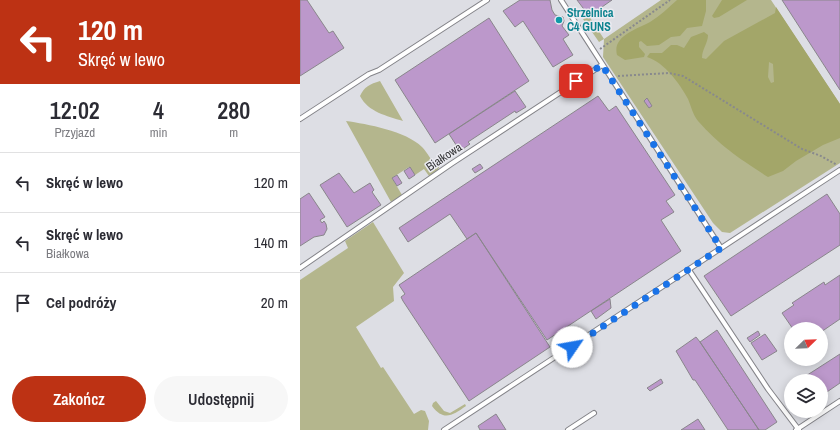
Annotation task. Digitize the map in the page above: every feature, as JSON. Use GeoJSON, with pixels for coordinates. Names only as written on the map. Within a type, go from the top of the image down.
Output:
{"type":"FeatureCollection","features":[{"type":"Feature","properties":{"kind":"lane"},"geometry":{"type":"LineString","coordinates":[[300,119],[362,78],[379,70],[487,0]]}},
{"type":"Feature","properties":{"kind":"lane"},"geometry":{"type":"LineString","coordinates":[[561,0],[609,77],[721,248]]}},
{"type":"Feature","properties":{"kind":"lane","name":"Białkowa"},"geometry":{"type":"LineString","coordinates":[[300,268],[452,164],[602,65]]}},
{"type":"Feature","properties":{"kind":"lane"},"geometry":{"type":"LineString","coordinates":[[444,430],[840,170]]}},
{"type":"Feature","properties":{"kind":"lane"},"geometry":{"type":"LineString","coordinates":[[832,175],[840,174]]}},
{"type":"Feature","properties":{"kind":"lane"},"geometry":{"type":"LineString","coordinates":[[689,270],[768,390],[798,429],[840,401]]}},
{"type":"Feature","properties":{"kind":"lane"},"geometry":{"type":"LineString","coordinates":[[568,430],[594,413]]}},
{"type":"Feature","properties":{"kind":"path"},"geometry":{"type":"LineString","coordinates":[[594,53],[670,0]]}},
{"type":"Feature","properties":{"kind":"path"},"geometry":{"type":"LineString","coordinates":[[609,77],[669,73],[683,76],[802,149],[821,156],[840,166]]}},
{"type":"Feature","properties":{"kind":"green space"},"geometry":{"type":"Polygon","coordinates":[[[661,0],[771,0],[840,104],[840,163],[730,233],[722,232],[713,223],[603,57],[604,39],[661,0]]]}},
{"type":"Feature","properties":{"kind":"green space"},"geometry":{"type":"Polygon","coordinates":[[[677,0],[706,0],[706,11],[702,26],[687,28],[680,36],[671,37],[659,45],[647,46],[641,41],[639,42],[639,47],[645,54],[644,57],[625,60],[617,55],[616,48],[622,38],[654,20],[677,0]]]}},
{"type":"Feature","properties":{"kind":"green space"},"geometry":{"type":"Polygon","coordinates":[[[722,0],[747,0],[719,17],[714,18],[712,16],[722,0]]]}},
{"type":"Feature","properties":{"kind":"green space"},"geometry":{"type":"Polygon","coordinates":[[[776,7],[840,104],[840,138],[823,145],[796,161],[783,171],[768,177],[731,152],[714,138],[696,119],[688,99],[676,80],[659,64],[647,57],[650,53],[662,53],[671,45],[677,45],[684,48],[691,37],[704,32],[708,35],[702,58],[706,59],[724,41],[775,13],[776,7]],[[769,62],[768,77],[771,83],[774,82],[773,64],[769,62]]]}},
{"type":"Feature","properties":{"kind":"green space"},"geometry":{"type":"Polygon","coordinates":[[[589,16],[604,39],[599,42],[583,19],[589,16]]]}},
{"type":"Feature","properties":{"kind":"green space"},"geometry":{"type":"Polygon","coordinates":[[[380,81],[403,121],[378,113],[368,106],[360,96],[363,90],[368,86],[380,81]]]}},
{"type":"Feature","properties":{"kind":"green space"},"geometry":{"type":"Polygon","coordinates":[[[346,121],[386,129],[415,141],[428,154],[436,167],[440,164],[438,170],[429,176],[424,169],[415,175],[409,167],[392,178],[402,195],[391,202],[346,121]]]}},
{"type":"Feature","properties":{"kind":"green space"},"geometry":{"type":"Polygon","coordinates":[[[373,222],[404,273],[393,287],[394,301],[356,327],[381,368],[383,367],[414,414],[421,410],[425,411],[429,421],[428,430],[300,430],[300,280],[348,248],[345,241],[373,222]]]}},
{"type":"Feature","properties":{"kind":"green space"},"geometry":{"type":"Polygon","coordinates":[[[436,401],[444,411],[450,413],[465,404],[466,406],[453,414],[445,415],[436,411],[432,406],[436,401]]]}},
{"type":"Feature","properties":{"kind":"building"},"geometry":{"type":"Polygon","coordinates":[[[300,0],[307,0],[329,33],[333,31],[344,48],[300,76],[300,0]]]}},
{"type":"Feature","properties":{"kind":"building"},"geometry":{"type":"Polygon","coordinates":[[[520,0],[550,0],[552,10],[555,15],[563,17],[564,21],[562,26],[569,35],[563,39],[573,55],[553,67],[523,21],[515,27],[503,11],[520,0]]]}},
{"type":"Feature","properties":{"kind":"building"},"geometry":{"type":"Polygon","coordinates":[[[577,0],[612,0],[589,16],[577,0]]]}},
{"type":"Feature","properties":{"kind":"building"},"geometry":{"type":"Polygon","coordinates":[[[782,0],[840,0],[840,90],[782,0]]]}},
{"type":"Feature","properties":{"kind":"building"},"geometry":{"type":"Polygon","coordinates":[[[489,18],[529,81],[435,143],[395,80],[489,18]]]}},
{"type":"Feature","properties":{"kind":"building"},"geometry":{"type":"Polygon","coordinates":[[[515,91],[526,107],[516,113],[515,111],[468,142],[470,144],[460,151],[449,134],[515,91]]]}},
{"type":"Feature","properties":{"kind":"building"},"geometry":{"type":"Polygon","coordinates":[[[598,96],[609,111],[616,106],[675,195],[666,201],[674,212],[661,220],[681,251],[547,340],[476,233],[467,239],[450,214],[408,242],[399,228],[598,96]]]}},
{"type":"Feature","properties":{"kind":"building"},"geometry":{"type":"Polygon","coordinates":[[[647,98],[652,106],[649,108],[644,101],[647,98]]]}},
{"type":"Feature","properties":{"kind":"building"},"geometry":{"type":"Polygon","coordinates":[[[480,164],[483,168],[475,173],[472,169],[480,164]]]}},
{"type":"Feature","properties":{"kind":"building"},"geometry":{"type":"Polygon","coordinates":[[[410,167],[415,175],[409,179],[404,171],[410,167]]]}},
{"type":"Feature","properties":{"kind":"building"},"geometry":{"type":"Polygon","coordinates":[[[339,173],[354,193],[370,183],[374,190],[372,192],[381,205],[347,227],[320,185],[339,173]]]}},
{"type":"Feature","properties":{"kind":"building"},"geometry":{"type":"Polygon","coordinates":[[[397,175],[402,183],[397,186],[392,178],[397,175]]]}},
{"type":"Feature","properties":{"kind":"building"},"geometry":{"type":"Polygon","coordinates":[[[309,193],[325,217],[320,220],[322,223],[324,221],[327,229],[324,235],[314,237],[300,246],[300,199],[309,193]]]}},
{"type":"Feature","properties":{"kind":"building"},"geometry":{"type":"Polygon","coordinates":[[[827,194],[840,214],[840,245],[731,316],[704,276],[827,194]]]}},
{"type":"Feature","properties":{"kind":"building"},"geometry":{"type":"Polygon","coordinates":[[[476,233],[550,347],[469,401],[403,301],[401,297],[405,294],[399,285],[476,233]]]}},
{"type":"Feature","properties":{"kind":"building"},"geometry":{"type":"Polygon","coordinates":[[[840,275],[840,319],[828,327],[828,322],[788,322],[782,313],[794,305],[792,303],[824,282],[825,285],[840,275]]]}},
{"type":"Feature","properties":{"kind":"building"},"geometry":{"type":"Polygon","coordinates":[[[610,299],[611,308],[596,319],[591,311],[610,299]]]}},
{"type":"Feature","properties":{"kind":"building"},"geometry":{"type":"Polygon","coordinates":[[[717,330],[777,422],[765,430],[759,430],[700,342],[717,330]]]}},
{"type":"Feature","properties":{"kind":"building"},"geometry":{"type":"Polygon","coordinates":[[[758,331],[760,335],[750,342],[747,338],[758,331]]]}},
{"type":"Feature","properties":{"kind":"building"},"geometry":{"type":"Polygon","coordinates":[[[765,334],[777,351],[762,360],[751,343],[765,334]]]}},
{"type":"Feature","properties":{"kind":"building"},"geometry":{"type":"Polygon","coordinates":[[[696,337],[759,430],[728,430],[695,380],[693,380],[676,351],[696,337]]]}},
{"type":"Feature","properties":{"kind":"building"},"geometry":{"type":"Polygon","coordinates":[[[840,354],[840,383],[828,391],[828,374],[809,374],[821,366],[828,366],[828,362],[840,354]]]}},
{"type":"Feature","properties":{"kind":"building"},"geometry":{"type":"Polygon","coordinates":[[[661,379],[663,383],[650,391],[647,388],[661,379]]]}},
{"type":"Feature","properties":{"kind":"building"},"geometry":{"type":"Polygon","coordinates":[[[496,414],[506,430],[480,430],[478,426],[496,414]]]}},
{"type":"Feature","properties":{"kind":"building"},"geometry":{"type":"Polygon","coordinates":[[[698,419],[705,430],[681,430],[698,419]]]}},
{"type":"Feature","properties":{"kind":"place","name":"Strzelnica C4 GUNS"},"geometry":{"type":"Point","coordinates":[559,20]}},
{"type":"Feature","properties":{"kind":"route"},"geometry":{"type":"LineString","coordinates":[[572,347],[721,248],[602,65],[576,81]]}}]}
